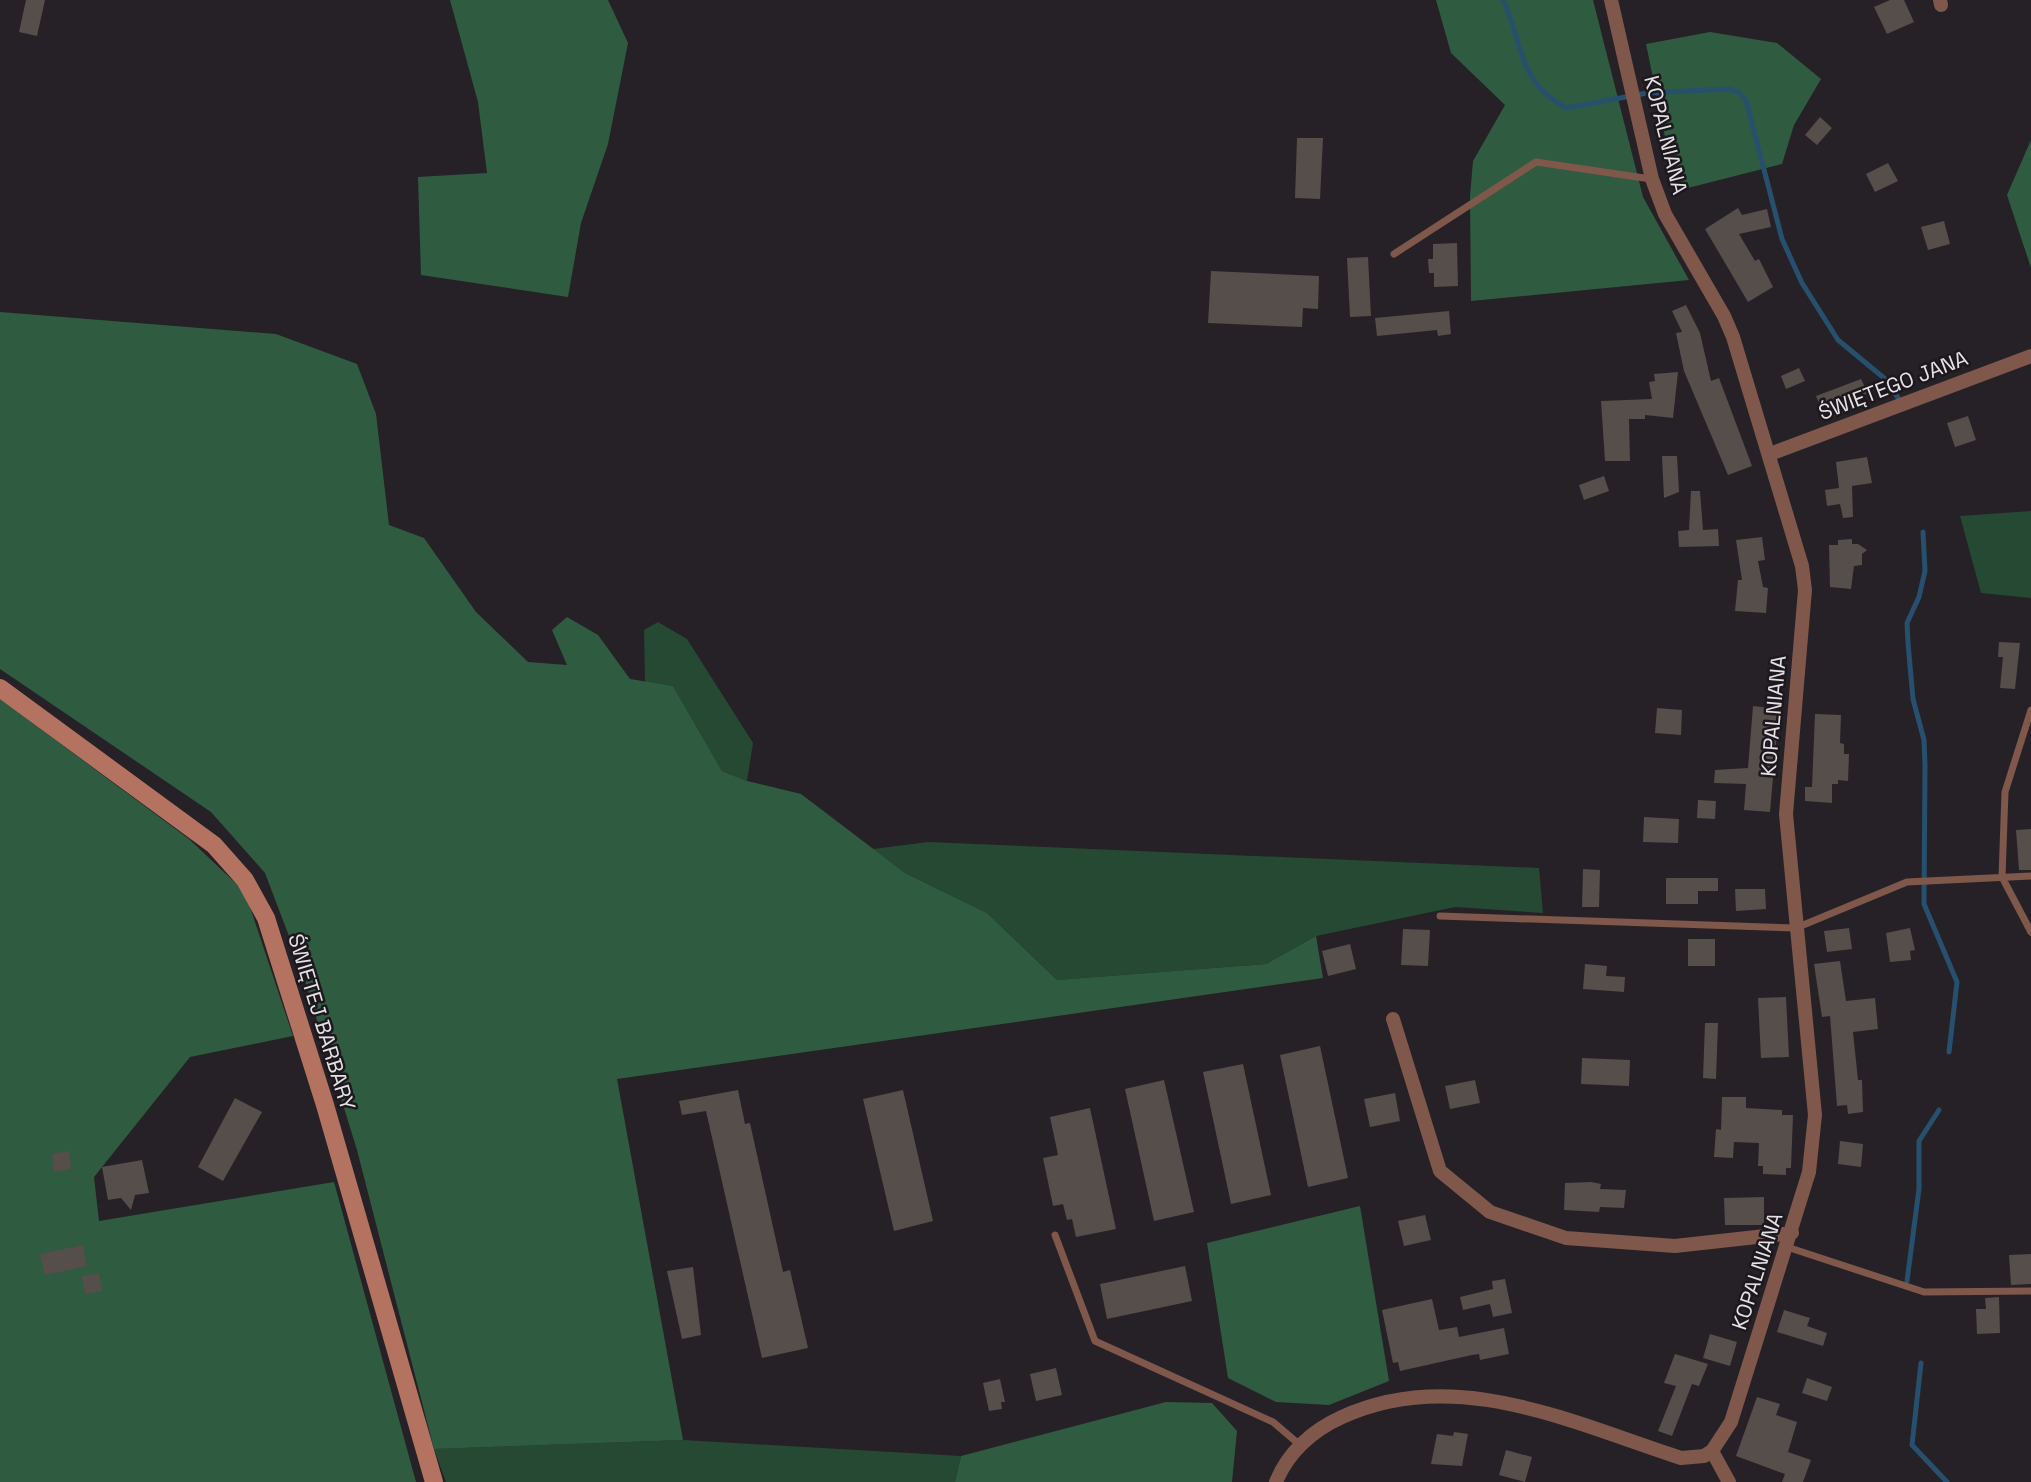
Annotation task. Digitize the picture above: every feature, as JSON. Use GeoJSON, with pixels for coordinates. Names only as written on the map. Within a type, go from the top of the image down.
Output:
{"type":"FeatureCollection","features":[{"type":"Feature","properties":{"kind":"street","name":"KOPALNIANA"},"geometry":{"type":"LineString","coordinates":[[1611,0],[1652,179],[1665,214],[1724,316],[1742,360],[1802,566],[1805,590],[1786,814],[1815,1115],[1809,1172],[1790,1240],[1731,1422],[1713,1451]]}},
{"type":"Feature","properties":{"kind":"street","name":"ŚWIĘTEGO JANA"},"geometry":{"type":"LineString","coordinates":[[1770,454],[2031,356]]}},
{"type":"Feature","properties":{"kind":"street","name":"ŚWIĘTEJ BARBARY"},"geometry":{"type":"LineString","coordinates":[[0,688],[214,845],[246,880],[266,918],[325,1105],[434,1482]]}},
{"type":"Feature","properties":{"kind":"street"},"geometry":{"type":"LineString","coordinates":[[1393,1019],[1440,1171],[1490,1212],[1566,1238],[1661,1245],[1790,1240]]}},
{"type":"Feature","properties":{"kind":"street"},"geometry":{"type":"LineString","coordinates":[[1276,1482],[1282,1466],[1300,1445],[1330,1423],[1383,1402],[1426,1395],[1464,1395],[1505,1401],[1681,1458],[1704,1456],[1713,1451],[1729,1482]]}},
{"type":"Feature","properties":{"kind":"lane"},"geometry":{"type":"LineString","coordinates":[[1394,254],[1536,162],[1652,179]]}},
{"type":"Feature","properties":{"kind":"lane"},"geometry":{"type":"LineString","coordinates":[[2031,710],[2005,792],[2002,877],[2031,932]]}},
{"type":"Feature","properties":{"kind":"lane"},"geometry":{"type":"LineString","coordinates":[[1440,916],[1796,928],[1907,882],[2031,876]]}},
{"type":"Feature","properties":{"kind":"lane"},"geometry":{"type":"LineString","coordinates":[[1055,1235],[1095,1341],[1273,1422],[1300,1445]]}},
{"type":"Feature","properties":{"kind":"lane"},"geometry":{"type":"LineString","coordinates":[[1790,1240],[1924,1292],[2031,1291]]}},
{"type":"Feature","properties":{"kind":"green space"},"geometry":{"type":"Polygon","coordinates":[[[450,0],[608,0],[628,43],[608,144],[581,223],[568,297],[421,275],[418,177],[487,173],[478,102],[450,0]]]}},
{"type":"Feature","properties":{"kind":"green space"},"geometry":{"type":"Polygon","coordinates":[[[1436,0],[1593,0],[1643,197],[1689,280],[1471,301],[1470,196],[1473,161],[1505,105],[1451,53],[1436,0]]]}},
{"type":"Feature","properties":{"kind":"green space"},"geometry":{"type":"Polygon","coordinates":[[[1710,32],[1777,43],[1821,79],[1794,125],[1782,164],[1680,190],[1669,156],[1646,44],[1710,32]]]}},
{"type":"Feature","properties":{"kind":"green space"},"geometry":{"type":"Polygon","coordinates":[[[2031,140],[2031,268],[2007,195],[2031,140]]]}},
{"type":"Feature","properties":{"kind":"green space"},"geometry":{"type":"Polygon","coordinates":[[[0,312],[276,334],[357,364],[376,414],[389,525],[424,538],[476,612],[528,662],[567,665],[552,630],[567,617],[598,635],[630,679],[673,686],[722,771],[747,781],[801,794],[905,873],[987,913],[1057,980],[1266,964],[1316,936],[1323,978],[617,1079],[683,1440],[434,1449],[357,1150],[300,965],[265,873],[211,812],[0,669],[0,312]]]}},
{"type":"Feature","properties":{"kind":"green space"},"geometry":{"type":"Polygon","coordinates":[[[2031,511],[2031,598],[1981,593],[1960,516],[2031,511]]]}},
{"type":"Feature","properties":{"kind":"green space"},"geometry":{"type":"Polygon","coordinates":[[[658,622],[687,639],[753,743],[747,781],[722,771],[673,686],[645,682],[644,630],[658,622]]]}},
{"type":"Feature","properties":{"kind":"green space"},"geometry":{"type":"Polygon","coordinates":[[[0,699],[189,839],[245,892],[293,1036],[190,1057],[94,1177],[99,1221],[334,1182],[416,1482],[0,1482],[0,699]]]}},
{"type":"Feature","properties":{"kind":"green space"},"geometry":{"type":"Polygon","coordinates":[[[928,842],[1539,868],[1543,913],[1455,907],[1316,936],[1266,964],[1057,980],[987,913],[905,873],[873,849],[928,842]]]}},
{"type":"Feature","properties":{"kind":"green space"},"geometry":{"type":"Polygon","coordinates":[[[1360,1206],[1389,1381],[1329,1405],[1276,1402],[1228,1378],[1207,1243],[1360,1206]]]}},
{"type":"Feature","properties":{"kind":"green space"},"geometry":{"type":"Polygon","coordinates":[[[1166,1402],[1212,1403],[1237,1431],[1232,1482],[955,1482],[961,1456],[1166,1402]]]}},
{"type":"Feature","properties":{"kind":"green space"},"geometry":{"type":"Polygon","coordinates":[[[683,1440],[961,1456],[955,1482],[446,1482],[434,1449],[683,1440]]]}},
{"type":"Feature","properties":{"kind":"building"},"geometry":{"type":"Polygon","coordinates":[[[26,0],[45,0],[37,36],[19,32],[26,0]]]}},
{"type":"Feature","properties":{"kind":"building"},"geometry":{"type":"Polygon","coordinates":[[[1890,0],[1904,0],[1914,22],[1887,34],[1874,7],[1890,0]]]}},
{"type":"Feature","properties":{"kind":"building"},"geometry":{"type":"Polygon","coordinates":[[[1820,117],[1832,128],[1817,145],[1805,135],[1820,117]]]}},
{"type":"Feature","properties":{"kind":"building"},"geometry":{"type":"Polygon","coordinates":[[[1297,138],[1323,138],[1320,199],[1295,198],[1297,138]]]}},
{"type":"Feature","properties":{"kind":"building"},"geometry":{"type":"Polygon","coordinates":[[[1888,163],[1898,181],[1875,192],[1866,174],[1888,163]]]}},
{"type":"Feature","properties":{"kind":"building"},"geometry":{"type":"Polygon","coordinates":[[[1738,208],[1742,215],[1767,209],[1771,227],[1739,234],[1755,261],[1759,259],[1773,287],[1748,302],[1705,229],[1738,208]]]}},
{"type":"Feature","properties":{"kind":"building"},"geometry":{"type":"Polygon","coordinates":[[[1944,221],[1950,244],[1928,250],[1921,227],[1944,221]]]}},
{"type":"Feature","properties":{"kind":"building"},"geometry":{"type":"Polygon","coordinates":[[[1457,243],[1458,286],[1434,287],[1434,273],[1429,273],[1428,259],[1433,259],[1433,244],[1457,243]]]}},
{"type":"Feature","properties":{"kind":"building"},"geometry":{"type":"Polygon","coordinates":[[[1368,257],[1371,316],[1350,317],[1347,258],[1368,257]]]}},
{"type":"Feature","properties":{"kind":"building"},"geometry":{"type":"Polygon","coordinates":[[[1211,271],[1319,276],[1318,309],[1303,308],[1302,327],[1208,323],[1211,271]]]}},
{"type":"Feature","properties":{"kind":"building"},"geometry":{"type":"Polygon","coordinates":[[[1686,305],[1700,333],[1711,381],[1719,378],[1752,466],[1728,475],[1684,371],[1676,333],[1682,332],[1672,311],[1686,305]]]}},
{"type":"Feature","properties":{"kind":"building"},"geometry":{"type":"Polygon","coordinates":[[[1449,311],[1451,334],[1438,336],[1437,330],[1377,336],[1375,318],[1449,311]]]}},
{"type":"Feature","properties":{"kind":"building"},"geometry":{"type":"Polygon","coordinates":[[[1799,368],[1805,381],[1786,389],[1781,376],[1799,368]]]}},
{"type":"Feature","properties":{"kind":"building"},"geometry":{"type":"Polygon","coordinates":[[[1678,372],[1673,418],[1645,415],[1645,419],[1629,419],[1630,461],[1605,461],[1601,401],[1652,399],[1649,382],[1655,381],[1654,374],[1678,372]]]}},
{"type":"Feature","properties":{"kind":"building"},"geometry":{"type":"Polygon","coordinates":[[[1861,379],[1868,393],[1850,401],[1853,409],[1830,418],[1826,406],[1821,408],[1816,396],[1861,379]]]}},
{"type":"Feature","properties":{"kind":"building"},"geometry":{"type":"Polygon","coordinates":[[[1968,416],[1976,440],[1955,447],[1947,423],[1968,416]]]}},
{"type":"Feature","properties":{"kind":"building"},"geometry":{"type":"Polygon","coordinates":[[[1662,456],[1677,456],[1679,492],[1664,498],[1662,456]]]}},
{"type":"Feature","properties":{"kind":"building"},"geometry":{"type":"Polygon","coordinates":[[[1867,457],[1872,483],[1852,486],[1853,517],[1843,518],[1840,504],[1827,506],[1825,490],[1839,488],[1836,462],[1867,457]]]}},
{"type":"Feature","properties":{"kind":"building"},"geometry":{"type":"Polygon","coordinates":[[[1604,476],[1609,491],[1584,500],[1579,485],[1604,476]]]}},
{"type":"Feature","properties":{"kind":"building"},"geometry":{"type":"Polygon","coordinates":[[[1691,491],[1700,491],[1703,530],[1718,529],[1719,546],[1679,547],[1678,531],[1689,530],[1691,491]]]}},
{"type":"Feature","properties":{"kind":"building"},"geometry":{"type":"Polygon","coordinates":[[[1762,537],[1765,560],[1758,561],[1763,587],[1768,588],[1766,613],[1735,611],[1738,580],[1742,580],[1736,540],[1762,537]]]}},
{"type":"Feature","properties":{"kind":"building"},"geometry":{"type":"Polygon","coordinates":[[[1852,539],[1852,544],[1858,544],[1867,550],[1862,554],[1862,565],[1854,566],[1851,589],[1830,587],[1829,545],[1838,545],[1838,540],[1852,539]]]}},
{"type":"Feature","properties":{"kind":"building"},"geometry":{"type":"Polygon","coordinates":[[[1999,642],[2020,643],[2015,689],[2000,688],[2003,657],[1998,657],[1999,642]]]}},
{"type":"Feature","properties":{"kind":"building"},"geometry":{"type":"Polygon","coordinates":[[[1753,706],[1779,709],[1770,812],[1744,810],[1746,784],[1714,783],[1715,770],[1748,768],[1753,706]]]}},
{"type":"Feature","properties":{"kind":"building"},"geometry":{"type":"Polygon","coordinates":[[[1657,708],[1682,710],[1681,735],[1655,733],[1657,708]]]}},
{"type":"Feature","properties":{"kind":"building"},"geometry":{"type":"Polygon","coordinates":[[[1815,714],[1841,715],[1840,743],[1844,744],[1844,754],[1849,754],[1848,781],[1838,780],[1838,784],[1832,784],[1832,803],[1805,801],[1805,787],[1812,787],[1815,714]]]}},
{"type":"Feature","properties":{"kind":"building"},"geometry":{"type":"Polygon","coordinates":[[[1698,800],[1716,801],[1715,819],[1697,818],[1698,800]]]}},
{"type":"Feature","properties":{"kind":"building"},"geometry":{"type":"Polygon","coordinates":[[[1644,817],[1679,819],[1678,843],[1643,842],[1644,817]]]}},
{"type":"Feature","properties":{"kind":"building"},"geometry":{"type":"Polygon","coordinates":[[[2031,829],[2031,870],[2019,870],[2016,830],[2031,829]]]}},
{"type":"Feature","properties":{"kind":"building"},"geometry":{"type":"Polygon","coordinates":[[[1583,869],[1600,870],[1599,907],[1582,907],[1583,869]]]}},
{"type":"Feature","properties":{"kind":"building"},"geometry":{"type":"Polygon","coordinates":[[[1666,878],[1718,878],[1718,891],[1698,891],[1698,904],[1666,904],[1666,878]]]}},
{"type":"Feature","properties":{"kind":"building"},"geometry":{"type":"Polygon","coordinates":[[[1735,889],[1765,889],[1766,909],[1736,911],[1735,889]]]}},
{"type":"Feature","properties":{"kind":"building"},"geometry":{"type":"Polygon","coordinates":[[[1849,928],[1852,949],[1827,952],[1824,931],[1849,928]]]}},
{"type":"Feature","properties":{"kind":"building"},"geometry":{"type":"Polygon","coordinates":[[[1910,928],[1915,950],[1910,951],[1911,960],[1890,962],[1886,933],[1910,928]]]}},
{"type":"Feature","properties":{"kind":"building"},"geometry":{"type":"Polygon","coordinates":[[[1403,929],[1430,930],[1428,966],[1401,965],[1403,929]]]}},
{"type":"Feature","properties":{"kind":"building"},"geometry":{"type":"Polygon","coordinates":[[[1688,939],[1715,939],[1715,966],[1688,966],[1688,939]]]}},
{"type":"Feature","properties":{"kind":"building"},"geometry":{"type":"Polygon","coordinates":[[[1350,944],[1356,969],[1328,976],[1322,951],[1350,944]]]}},
{"type":"Feature","properties":{"kind":"building"},"geometry":{"type":"Polygon","coordinates":[[[1840,961],[1846,1001],[1875,998],[1878,1029],[1853,1032],[1858,1080],[1862,1080],[1863,1112],[1848,1114],[1847,1105],[1837,1106],[1830,1016],[1822,1017],[1814,964],[1840,961]]]}},
{"type":"Feature","properties":{"kind":"building"},"geometry":{"type":"Polygon","coordinates":[[[1585,964],[1607,966],[1606,976],[1625,977],[1624,992],[1583,989],[1585,964]]]}},
{"type":"Feature","properties":{"kind":"building"},"geometry":{"type":"Polygon","coordinates":[[[1786,997],[1789,1057],[1761,1058],[1758,998],[1786,997]]]}},
{"type":"Feature","properties":{"kind":"building"},"geometry":{"type":"Polygon","coordinates":[[[1705,1023],[1718,1023],[1716,1079],[1703,1078],[1705,1023]]]}},
{"type":"Feature","properties":{"kind":"building"},"geometry":{"type":"Polygon","coordinates":[[[1320,1046],[1348,1178],[1308,1187],[1280,1055],[1320,1046]]]}},
{"type":"Feature","properties":{"kind":"building"},"geometry":{"type":"Polygon","coordinates":[[[1582,1058],[1630,1060],[1629,1086],[1581,1084],[1582,1058]]]}},
{"type":"Feature","properties":{"kind":"building"},"geometry":{"type":"Polygon","coordinates":[[[1243,1064],[1271,1195],[1231,1204],[1203,1072],[1243,1064]]]}},
{"type":"Feature","properties":{"kind":"building"},"geometry":{"type":"Polygon","coordinates":[[[1164,1080],[1194,1212],[1154,1221],[1125,1089],[1164,1080]]]}},
{"type":"Feature","properties":{"kind":"building"},"geometry":{"type":"Polygon","coordinates":[[[1475,1080],[1480,1103],[1450,1109],[1445,1086],[1475,1080]]]}},
{"type":"Feature","properties":{"kind":"building"},"geometry":{"type":"Polygon","coordinates":[[[738,1090],[745,1124],[750,1123],[783,1272],[790,1270],[808,1348],[762,1358],[706,1111],[682,1115],[679,1101],[738,1090]]]}},
{"type":"Feature","properties":{"kind":"building"},"geometry":{"type":"Polygon","coordinates":[[[903,1090],[933,1221],[894,1231],[863,1099],[903,1090]]]}},
{"type":"Feature","properties":{"kind":"building"},"geometry":{"type":"Polygon","coordinates":[[[1395,1093],[1400,1121],[1370,1127],[1364,1099],[1395,1093]]]}},
{"type":"Feature","properties":{"kind":"building"},"geometry":{"type":"Polygon","coordinates":[[[1722,1097],[1746,1097],[1746,1108],[1782,1110],[1782,1115],[1793,1115],[1791,1168],[1786,1168],[1786,1175],[1763,1174],[1763,1166],[1758,1166],[1759,1143],[1734,1142],[1733,1158],[1714,1157],[1716,1129],[1721,1130],[1722,1097]]]}},
{"type":"Feature","properties":{"kind":"building"},"geometry":{"type":"Polygon","coordinates":[[[235,1098],[262,1112],[223,1181],[198,1167],[235,1098]]]}},
{"type":"Feature","properties":{"kind":"building"},"geometry":{"type":"Polygon","coordinates":[[[1090,1108],[1116,1229],[1076,1237],[1072,1219],[1067,1220],[1063,1204],[1053,1206],[1043,1158],[1058,1155],[1050,1117],[1090,1108]]]}},
{"type":"Feature","properties":{"kind":"building"},"geometry":{"type":"Polygon","coordinates":[[[1840,1141],[1863,1144],[1861,1167],[1838,1164],[1840,1141]]]}},
{"type":"Feature","properties":{"kind":"building"},"geometry":{"type":"Polygon","coordinates":[[[69,1151],[71,1169],[54,1172],[52,1154],[69,1151]]]}},
{"type":"Feature","properties":{"kind":"building"},"geometry":{"type":"Polygon","coordinates":[[[142,1160],[149,1193],[135,1195],[131,1210],[121,1198],[108,1200],[102,1167],[142,1160]]]}},
{"type":"Feature","properties":{"kind":"building"},"geometry":{"type":"Polygon","coordinates":[[[1565,1183],[1601,1184],[1600,1189],[1626,1190],[1624,1208],[1600,1207],[1599,1212],[1564,1210],[1565,1183]]]}},
{"type":"Feature","properties":{"kind":"building"},"geometry":{"type":"Polygon","coordinates":[[[1764,1197],[1764,1225],[1725,1225],[1724,1198],[1764,1197]]]}},
{"type":"Feature","properties":{"kind":"building"},"geometry":{"type":"Polygon","coordinates":[[[1425,1215],[1431,1240],[1404,1246],[1398,1221],[1425,1215]]]}},
{"type":"Feature","properties":{"kind":"building"},"geometry":{"type":"Polygon","coordinates":[[[83,1245],[87,1266],[45,1275],[40,1254],[83,1245]]]}},
{"type":"Feature","properties":{"kind":"building"},"geometry":{"type":"Polygon","coordinates":[[[2031,1254],[2031,1284],[2011,1285],[2009,1255],[2031,1254]]]}},
{"type":"Feature","properties":{"kind":"building"},"geometry":{"type":"Polygon","coordinates":[[[1185,1266],[1192,1301],[1107,1319],[1100,1284],[1185,1266]]]}},
{"type":"Feature","properties":{"kind":"building"},"geometry":{"type":"Polygon","coordinates":[[[693,1267],[701,1335],[682,1339],[667,1271],[693,1267]]]}},
{"type":"Feature","properties":{"kind":"building"},"geometry":{"type":"Polygon","coordinates":[[[99,1273],[102,1291],[85,1294],[82,1276],[99,1273]]]}},
{"type":"Feature","properties":{"kind":"building"},"geometry":{"type":"Polygon","coordinates":[[[1505,1279],[1512,1313],[1493,1317],[1490,1304],[1463,1310],[1460,1297],[1493,1289],[1492,1281],[1505,1279]]]}},
{"type":"Feature","properties":{"kind":"building"},"geometry":{"type":"Polygon","coordinates":[[[1999,1297],[2000,1333],[1977,1334],[1976,1309],[1986,1309],[1985,1298],[1999,1297]]]}},
{"type":"Feature","properties":{"kind":"building"},"geometry":{"type":"Polygon","coordinates":[[[1432,1299],[1439,1330],[1457,1327],[1459,1337],[1504,1328],[1509,1354],[1480,1360],[1479,1354],[1472,1355],[1400,1371],[1398,1362],[1393,1363],[1382,1310],[1432,1299]]]}},
{"type":"Feature","properties":{"kind":"building"},"geometry":{"type":"Polygon","coordinates":[[[1784,1310],[1810,1318],[1807,1326],[1827,1333],[1823,1346],[1777,1332],[1784,1310]]]}},
{"type":"Feature","properties":{"kind":"building"},"geometry":{"type":"Polygon","coordinates":[[[1710,1334],[1737,1342],[1730,1366],[1703,1358],[1710,1334]]]}},
{"type":"Feature","properties":{"kind":"building"},"geometry":{"type":"Polygon","coordinates":[[[1675,1354],[1708,1364],[1699,1386],[1692,1384],[1672,1436],[1658,1431],[1676,1386],[1664,1383],[1675,1354]]]}},
{"type":"Feature","properties":{"kind":"building"},"geometry":{"type":"Polygon","coordinates":[[[1056,1368],[1062,1395],[1036,1401],[1030,1374],[1056,1368]]]}},
{"type":"Feature","properties":{"kind":"building"},"geometry":{"type":"Polygon","coordinates":[[[1807,1378],[1832,1387],[1827,1401],[1802,1393],[1807,1378]]]}},
{"type":"Feature","properties":{"kind":"building"},"geometry":{"type":"Polygon","coordinates":[[[1000,1379],[1005,1402],[1001,1402],[1002,1409],[989,1411],[983,1383],[1000,1379]]]}},
{"type":"Feature","properties":{"kind":"building"},"geometry":{"type":"Polygon","coordinates":[[[1757,1397],[1780,1404],[1776,1415],[1797,1422],[1788,1452],[1811,1460],[1803,1482],[1782,1482],[1785,1474],[1736,1456],[1757,1397]]]}},
{"type":"Feature","properties":{"kind":"building"},"geometry":{"type":"Polygon","coordinates":[[[1454,1432],[1468,1434],[1462,1466],[1431,1464],[1437,1434],[1453,1436],[1454,1432]]]}},
{"type":"Feature","properties":{"kind":"building"},"geometry":{"type":"Polygon","coordinates":[[[1506,1450],[1532,1457],[1525,1482],[1499,1475],[1506,1450]]]}},
{"type":"Feature","properties":{"kind":"waterway"},"geometry":{"type":"LineString","coordinates":[[1503,0],[1530,73],[1538,86],[1566,108],[1647,93],[1728,89],[1738,92],[1746,100],[1782,239],[1802,283],[1838,340],[1884,378],[1901,402]]}},
{"type":"Feature","properties":{"kind":"waterway"},"geometry":{"type":"LineString","coordinates":[[1923,532],[1925,571],[1919,597],[1907,623],[1913,699],[1924,740],[1924,904],[1957,982],[1949,1052]]}},
{"type":"Feature","properties":{"kind":"waterway"},"geometry":{"type":"LineString","coordinates":[[1907,1281],[1919,1189],[1919,1141],[1939,1110]]}},
{"type":"Feature","properties":{"kind":"waterway"},"geometry":{"type":"LineString","coordinates":[[1921,1363],[1912,1445],[1947,1482]]}}]}
